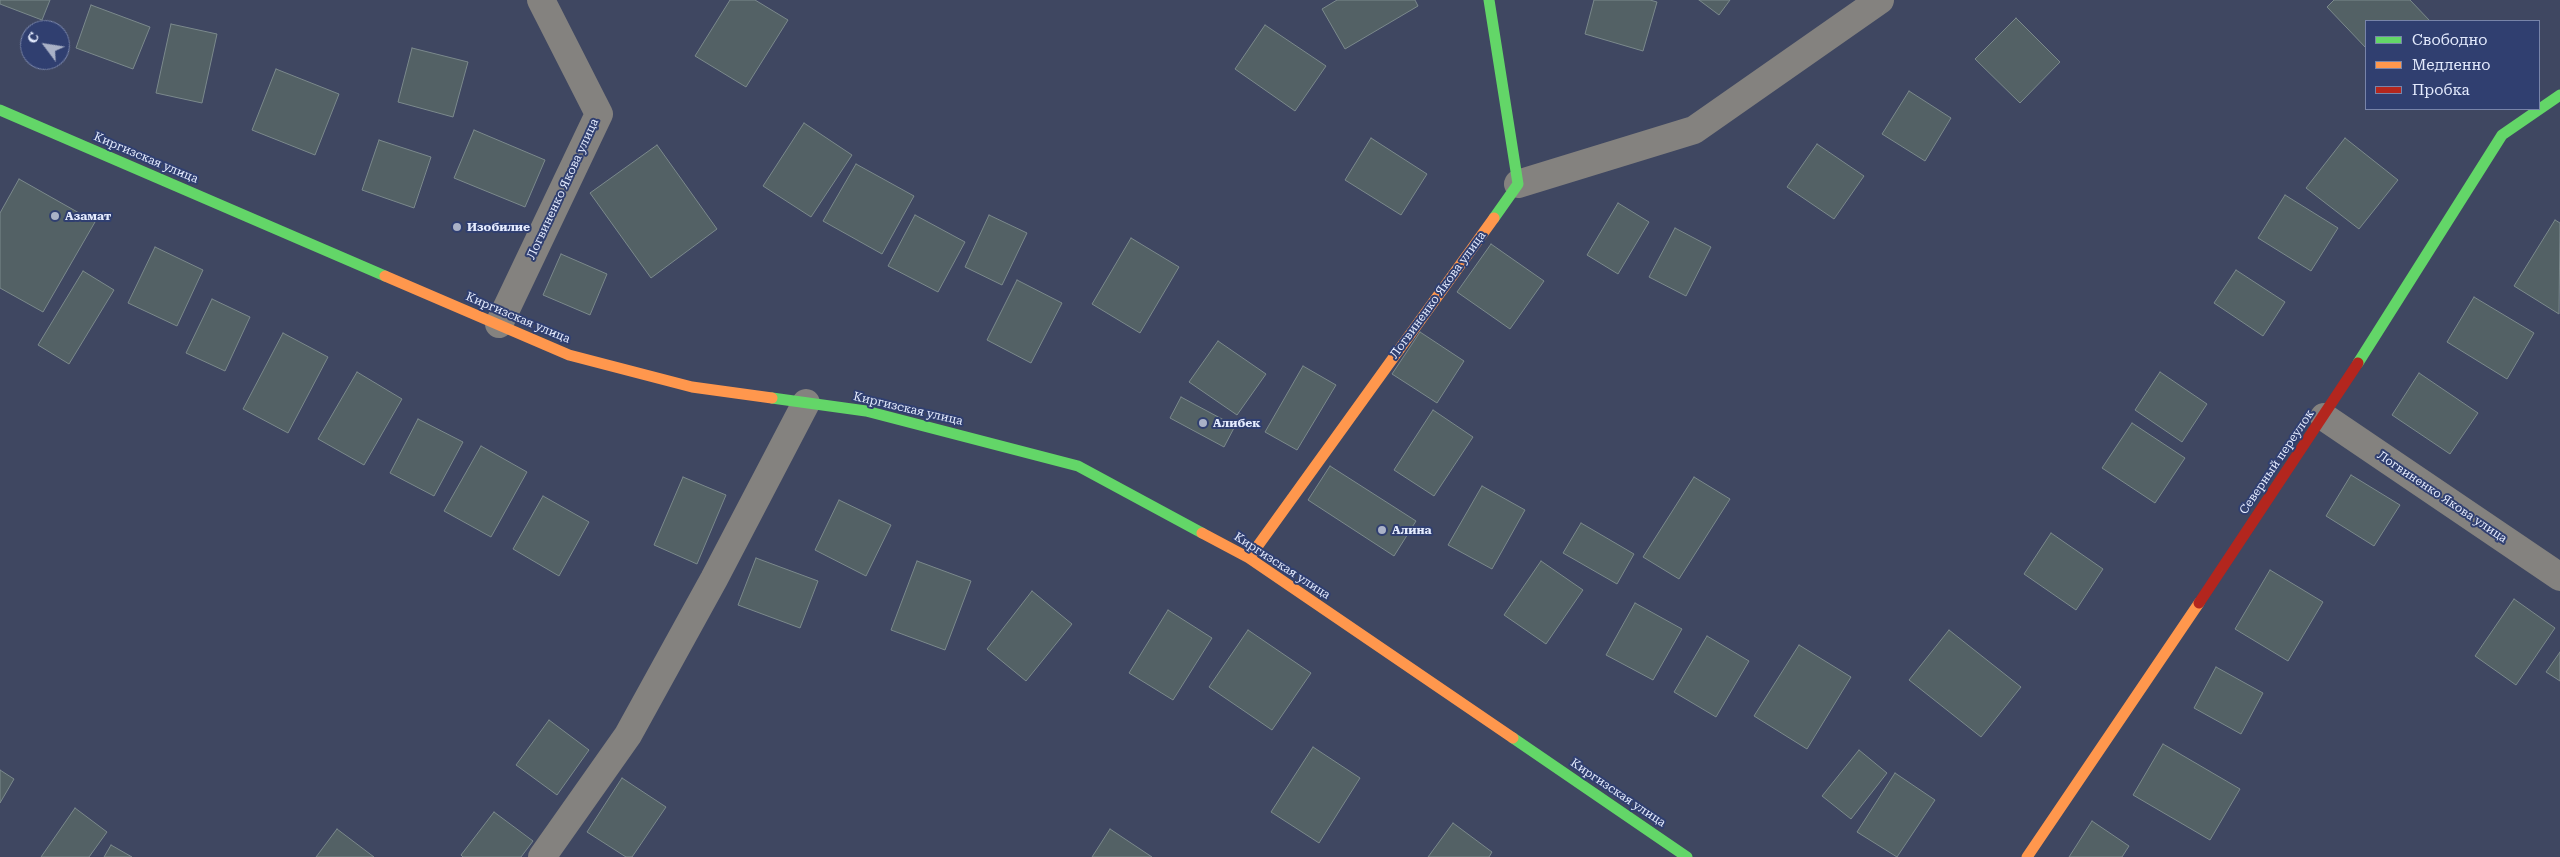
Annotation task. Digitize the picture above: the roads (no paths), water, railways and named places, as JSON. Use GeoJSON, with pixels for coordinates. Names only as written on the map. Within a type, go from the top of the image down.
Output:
{"type":"FeatureCollection","features":[{"type":"Feature","properties":{"kind":"main road"},"geometry":{"type":"LineString","coordinates":[[1490,0],[1518,184]]}},
{"type":"Feature","properties":{"kind":"main road","name":"Северный переулок"},"geometry":{"type":"LineString","coordinates":[[2540,109],[2560,95]]}},
{"type":"Feature","properties":{"kind":"main road","name":"Киргизская улица"},"geometry":{"type":"LineString","coordinates":[[0,110],[569,355],[692,388],[866,411],[1078,466],[1249,558],[1686,857]]}},
{"type":"Feature","properties":{"kind":"main road","name":"Северный переулок"},"geometry":{"type":"LineString","coordinates":[[2027,857],[2324,417],[2502,135],[2538,110]]}},
{"type":"Feature","properties":{"kind":"main road","name":"Логвиненко Якова улица"},"geometry":{"type":"LineString","coordinates":[[1249,558],[1518,184]]}},
{"type":"Feature","properties":{"kind":"street","name":"Логвиненко Якова улица"},"geometry":{"type":"LineString","coordinates":[[499,324],[599,114],[541,0]]}},
{"type":"Feature","properties":{"kind":"street"},"geometry":{"type":"LineString","coordinates":[[1518,184],[1694,130],[1880,0]]}},
{"type":"Feature","properties":{"kind":"street"},"geometry":{"type":"LineString","coordinates":[[542,857],[628,735],[714,580],[806,403]]}},
{"type":"Feature","properties":{"kind":"street","name":"Логвиненко Якова улица"},"geometry":{"type":"LineString","coordinates":[[2324,417],[2560,577]]}},
{"type":"Feature","properties":{"kind":"place","name":"Азамат"},"geometry":{"type":"Point","coordinates":[55,216]}},
{"type":"Feature","properties":{"kind":"place","name":"Изобилие"},"geometry":{"type":"Point","coordinates":[457,227]}},
{"type":"Feature","properties":{"kind":"place","name":"Алибек"},"geometry":{"type":"Point","coordinates":[1203,423]}},
{"type":"Feature","properties":{"kind":"place","name":"Алина"},"geometry":{"type":"Point","coordinates":[1382,530]}}]}
